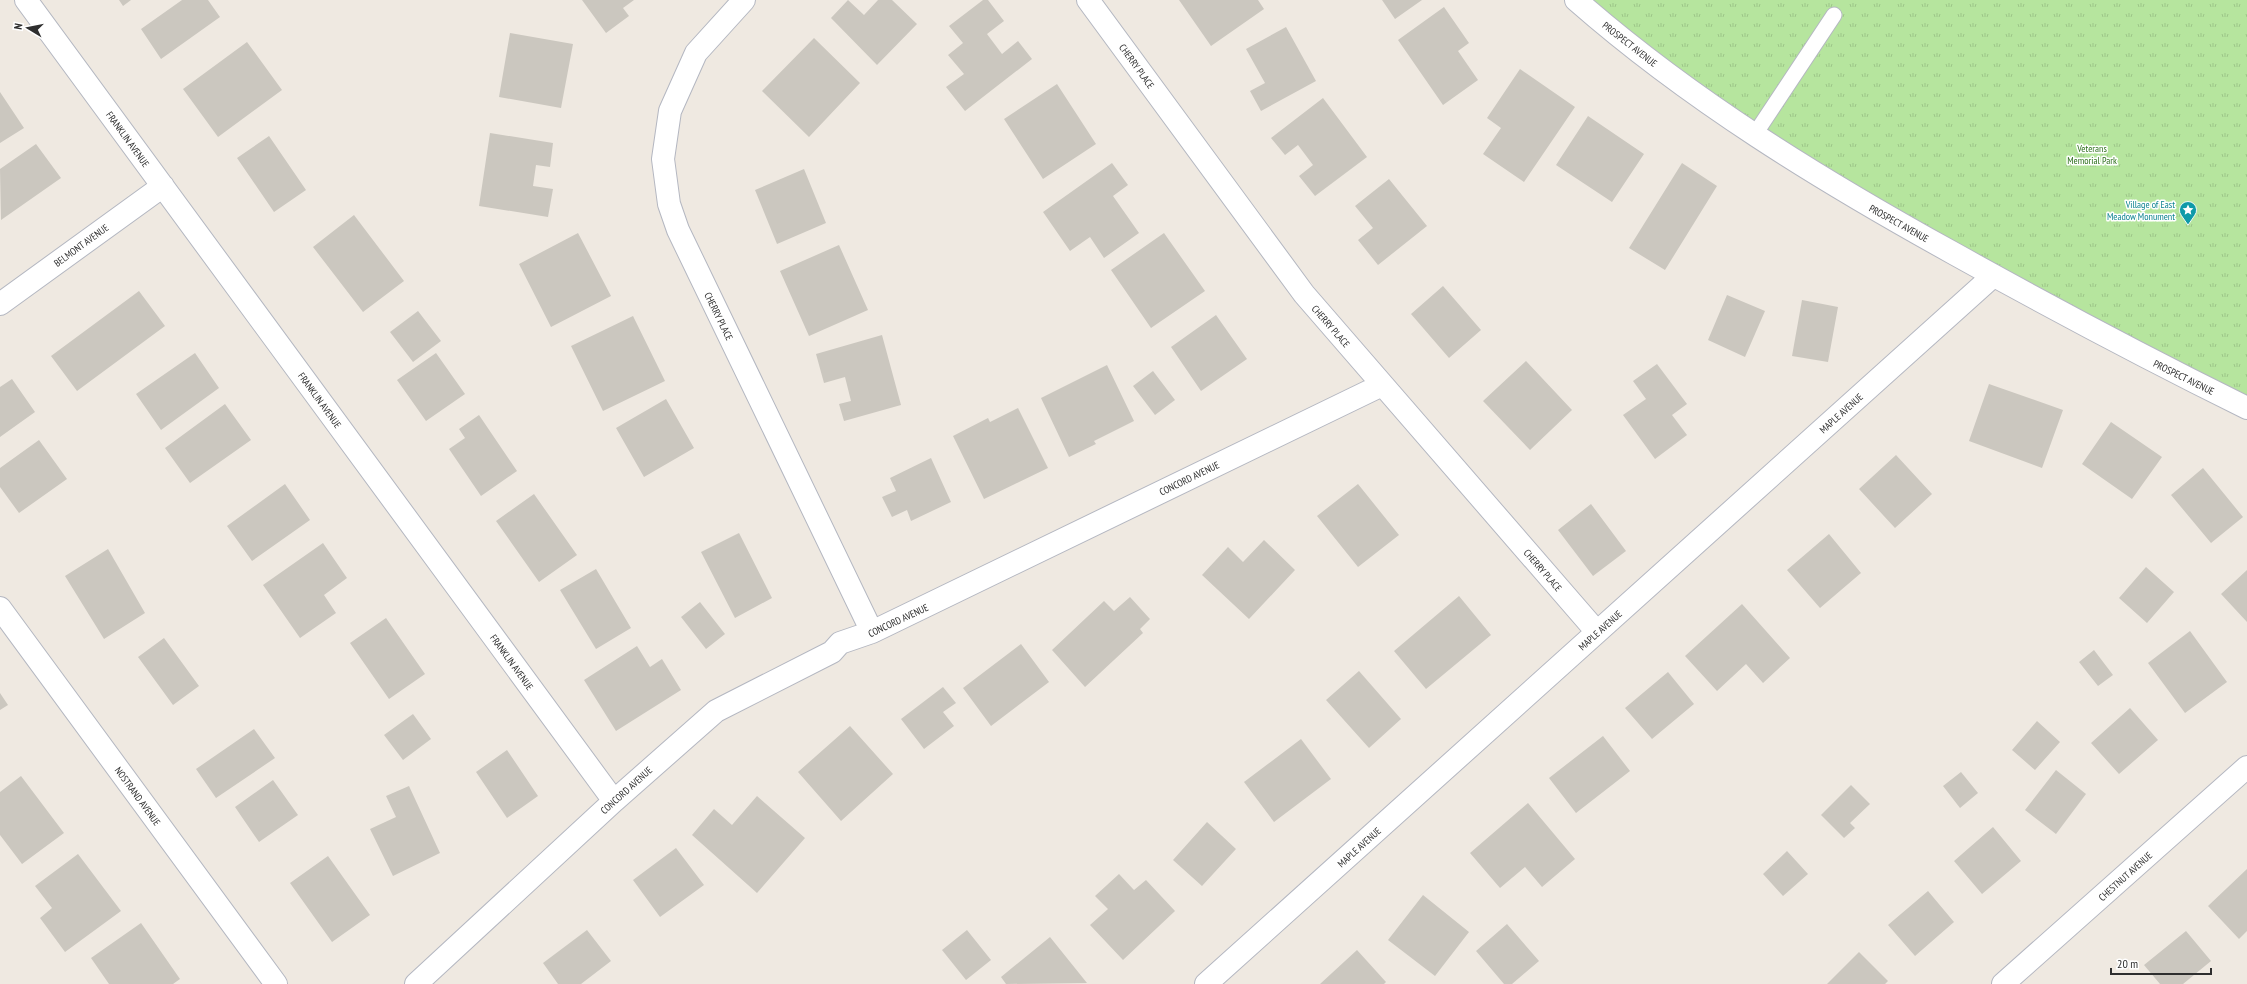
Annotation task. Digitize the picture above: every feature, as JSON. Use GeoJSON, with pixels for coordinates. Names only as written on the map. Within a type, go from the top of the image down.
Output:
{"type":"FeatureCollection","features":[{"type":"Feature","properties":{"kind":"street","name":"FRANKLIN AVENUE"},"geometry":{"type":"LineString","coordinates":[[26,0],[614,801]]}},
{"type":"Feature","properties":{"kind":"street","name":"CHERRY PLACE"},"geometry":{"type":"LineString","coordinates":[[744,0],[696,53],[670,111],[663,159],[669,204],[678,230],[872,632]]}},
{"type":"Feature","properties":{"kind":"street","name":"CHERRY PLACE"},"geometry":{"type":"LineString","coordinates":[[1088,0],[1304,294],[1597,632]]}},
{"type":"Feature","properties":{"kind":"street","name":"PROSPECT AVENUE"},"geometry":{"type":"LineString","coordinates":[[1576,0],[1621,40],[1714,108],[1859,201],[1993,276],[2132,351],[2247,408]]}},
{"type":"Feature","properties":{"kind":"street","name":"BELMONT AVENUE"},"geometry":{"type":"LineString","coordinates":[[0,304],[163,186]]}},
{"type":"Feature","properties":{"kind":"street","name":"MAPLE AVENUE"},"geometry":{"type":"LineString","coordinates":[[1206,984],[1993,276]]}},
{"type":"Feature","properties":{"kind":"street","name":"CONCORD AVENUE"},"geometry":{"type":"LineString","coordinates":[[416,984],[614,801],[716,712],[832,652],[840,643],[872,632],[1382,385]]}},
{"type":"Feature","properties":{"kind":"street","name":"NOSTRAND AVENUE"},"geometry":{"type":"LineString","coordinates":[[0,608],[276,984]]}},
{"type":"Feature","properties":{"kind":"street","name":"CHESTNUT AVENUE"},"geometry":{"type":"LineString","coordinates":[[2003,984],[2247,767]]}},
{"type":"Feature","properties":{"kind":"lane"},"geometry":{"type":"LineString","coordinates":[[1755,134],[1834,16]]}},
{"type":"Feature","properties":{"kind":"green space","name":"Veterans Memorial Park"},"geometry":{"type":"Polygon","coordinates":[[[1576,0],[2247,0],[2247,408],[1859,201],[1576,0]]]}},
{"type":"Feature","properties":{"kind":"building"},"geometry":{"type":"Polygon","coordinates":[[[119,0],[131,0],[123,6],[119,0]]]}},
{"type":"Feature","properties":{"kind":"building"},"geometry":{"type":"Polygon","coordinates":[[[182,0],[208,0],[220,17],[161,59],[141,29],[182,0]]]}},
{"type":"Feature","properties":{"kind":"building"},"geometry":{"type":"Polygon","coordinates":[[[582,0],[634,0],[623,8],[629,16],[606,33],[582,0]]]}},
{"type":"Feature","properties":{"kind":"building"},"geometry":{"type":"Polygon","coordinates":[[[848,0],[864,15],[878,0],[892,0],[917,24],[877,65],[831,18],[848,0]]]}},
{"type":"Feature","properties":{"kind":"building"},"geometry":{"type":"Polygon","coordinates":[[[983,0],[988,0],[1004,21],[987,34],[1002,54],[1018,41],[1032,59],[965,111],[946,87],[964,74],[948,55],[963,43],[949,26],[983,0]]]}},
{"type":"Feature","properties":{"kind":"building"},"geometry":{"type":"Polygon","coordinates":[[[1179,0],[1258,0],[1264,9],[1211,46],[1179,0]]]}},
{"type":"Feature","properties":{"kind":"building"},"geometry":{"type":"Polygon","coordinates":[[[1382,0],[1422,0],[1395,19],[1382,0]]]}},
{"type":"Feature","properties":{"kind":"building"},"geometry":{"type":"Polygon","coordinates":[[[1444,7],[1469,43],[1458,51],[1478,80],[1443,105],[1398,40],[1444,7]]]}},
{"type":"Feature","properties":{"kind":"building"},"geometry":{"type":"Polygon","coordinates":[[[1286,27],[1316,81],[1261,111],[1250,91],[1265,83],[1246,49],[1286,27]]]}},
{"type":"Feature","properties":{"kind":"building"},"geometry":{"type":"Polygon","coordinates":[[[510,33],[573,44],[561,108],[499,97],[510,33]]]}},
{"type":"Feature","properties":{"kind":"building"},"geometry":{"type":"Polygon","coordinates":[[[814,38],[860,83],[809,137],[762,91],[814,38]]]}},
{"type":"Feature","properties":{"kind":"building"},"geometry":{"type":"Polygon","coordinates":[[[247,42],[282,90],[218,137],[183,89],[247,42]]]}},
{"type":"Feature","properties":{"kind":"building"},"geometry":{"type":"Polygon","coordinates":[[[1520,69],[1575,107],[1524,182],[1483,154],[1501,128],[1487,118],[1520,69]]]}},
{"type":"Feature","properties":{"kind":"building"},"geometry":{"type":"Polygon","coordinates":[[[1057,84],[1096,144],[1043,179],[1004,119],[1057,84]]]}},
{"type":"Feature","properties":{"kind":"building"},"geometry":{"type":"Polygon","coordinates":[[[0,92],[24,128],[0,143],[0,92]]]}},
{"type":"Feature","properties":{"kind":"building"},"geometry":{"type":"Polygon","coordinates":[[[1323,98],[1367,157],[1315,196],[1299,176],[1313,165],[1298,145],[1285,155],[1271,138],[1323,98]]]}},
{"type":"Feature","properties":{"kind":"building"},"geometry":{"type":"Polygon","coordinates":[[[1588,116],[1644,154],[1612,202],[1556,165],[1588,116]]]}},
{"type":"Feature","properties":{"kind":"building"},"geometry":{"type":"Polygon","coordinates":[[[490,133],[553,143],[550,167],[536,165],[533,186],[553,189],[548,217],[479,206],[490,133]]]}},
{"type":"Feature","properties":{"kind":"building"},"geometry":{"type":"Polygon","coordinates":[[[269,136],[306,190],[274,212],[237,158],[269,136]]]}},
{"type":"Feature","properties":{"kind":"building"},"geometry":{"type":"Polygon","coordinates":[[[36,144],[61,178],[1,220],[0,169],[36,144]]]}},
{"type":"Feature","properties":{"kind":"building"},"geometry":{"type":"Polygon","coordinates":[[[1112,163],[1128,185],[1113,196],[1139,233],[1104,258],[1090,237],[1070,251],[1043,212],[1112,163]]]}},
{"type":"Feature","properties":{"kind":"building"},"geometry":{"type":"Polygon","coordinates":[[[1682,163],[1717,186],[1665,270],[1629,248],[1682,163]]]}},
{"type":"Feature","properties":{"kind":"building"},"geometry":{"type":"Polygon","coordinates":[[[804,169],[826,223],[777,244],[755,190],[804,169]]]}},
{"type":"Feature","properties":{"kind":"building"},"geometry":{"type":"Polygon","coordinates":[[[1389,179],[1427,226],[1378,265],[1358,240],[1373,228],[1355,206],[1389,179]]]}},
{"type":"Feature","properties":{"kind":"building"},"geometry":{"type":"Polygon","coordinates":[[[354,215],[404,281],[363,312],[313,247],[354,215]]]}},
{"type":"Feature","properties":{"kind":"building"},"geometry":{"type":"Polygon","coordinates":[[[578,233],[611,296],[551,327],[519,264],[578,233]]]}},
{"type":"Feature","properties":{"kind":"building"},"geometry":{"type":"Polygon","coordinates":[[[1164,233],[1205,291],[1151,328],[1111,270],[1164,233]]]}},
{"type":"Feature","properties":{"kind":"building"},"geometry":{"type":"Polygon","coordinates":[[[839,245],[868,310],[809,336],[780,271],[839,245]]]}},
{"type":"Feature","properties":{"kind":"building"},"geometry":{"type":"Polygon","coordinates":[[[1443,286],[1481,330],[1449,358],[1411,314],[1443,286]]]}},
{"type":"Feature","properties":{"kind":"building"},"geometry":{"type":"Polygon","coordinates":[[[139,291],[165,326],[77,391],[51,356],[139,291]]]}},
{"type":"Feature","properties":{"kind":"building"},"geometry":{"type":"Polygon","coordinates":[[[1727,295],[1765,311],[1745,357],[1708,340],[1727,295]]]}},
{"type":"Feature","properties":{"kind":"building"},"geometry":{"type":"Polygon","coordinates":[[[1802,300],[1838,307],[1828,362],[1792,356],[1802,300]]]}},
{"type":"Feature","properties":{"kind":"building"},"geometry":{"type":"Polygon","coordinates":[[[418,311],[441,341],[413,362],[390,332],[418,311]]]}},
{"type":"Feature","properties":{"kind":"building"},"geometry":{"type":"Polygon","coordinates":[[[1216,315],[1247,359],[1201,391],[1171,347],[1216,315]]]}},
{"type":"Feature","properties":{"kind":"building"},"geometry":{"type":"Polygon","coordinates":[[[633,316],[665,381],[603,411],[571,346],[633,316]]]}},
{"type":"Feature","properties":{"kind":"building"},"geometry":{"type":"Polygon","coordinates":[[[882,335],[901,405],[844,421],[839,404],[851,401],[845,377],[824,383],[816,354],[882,335]]]}},
{"type":"Feature","properties":{"kind":"building"},"geometry":{"type":"Polygon","coordinates":[[[195,353],[219,388],[161,430],[136,394],[195,353]]]}},
{"type":"Feature","properties":{"kind":"building"},"geometry":{"type":"Polygon","coordinates":[[[436,353],[465,394],[426,421],[397,380],[436,353]]]}},
{"type":"Feature","properties":{"kind":"building"},"geometry":{"type":"Polygon","coordinates":[[[1526,361],[1572,410],[1530,450],[1483,401],[1526,361]]]}},
{"type":"Feature","properties":{"kind":"building"},"geometry":{"type":"Polygon","coordinates":[[[1657,364],[1687,404],[1672,415],[1687,435],[1655,459],[1623,415],[1646,399],[1633,381],[1657,364]]]}},
{"type":"Feature","properties":{"kind":"building"},"geometry":{"type":"Polygon","coordinates":[[[1107,365],[1134,421],[1094,441],[1096,444],[1069,457],[1041,398],[1107,365]]]}},
{"type":"Feature","properties":{"kind":"building"},"geometry":{"type":"Polygon","coordinates":[[[1153,371],[1175,400],[1155,415],[1133,386],[1153,371]]]}},
{"type":"Feature","properties":{"kind":"building"},"geometry":{"type":"Polygon","coordinates":[[[12,379],[35,412],[0,437],[0,387],[12,379]]]}},
{"type":"Feature","properties":{"kind":"building"},"geometry":{"type":"Polygon","coordinates":[[[1989,384],[2063,410],[2042,468],[1969,441],[1989,384]]]}},
{"type":"Feature","properties":{"kind":"building"},"geometry":{"type":"Polygon","coordinates":[[[666,399],[694,448],[644,477],[616,428],[666,399]]]}},
{"type":"Feature","properties":{"kind":"building"},"geometry":{"type":"Polygon","coordinates":[[[225,404],[251,440],[190,483],[165,448],[225,404]]]}},
{"type":"Feature","properties":{"kind":"building"},"geometry":{"type":"Polygon","coordinates":[[[1018,408],[1048,468],[984,499],[953,436],[988,418],[990,422],[1018,408]]]}},
{"type":"Feature","properties":{"kind":"building"},"geometry":{"type":"Polygon","coordinates":[[[479,415],[517,471],[481,496],[449,449],[465,438],[459,429],[479,415]]]}},
{"type":"Feature","properties":{"kind":"building"},"geometry":{"type":"Polygon","coordinates":[[[2111,422],[2162,457],[2132,499],[2082,464],[2111,422]]]}},
{"type":"Feature","properties":{"kind":"building"},"geometry":{"type":"Polygon","coordinates":[[[39,440],[67,479],[19,513],[0,487],[0,468],[39,440]]]}},
{"type":"Feature","properties":{"kind":"building"},"geometry":{"type":"Polygon","coordinates":[[[1896,455],[1932,494],[1895,528],[1859,489],[1896,455]]]}},
{"type":"Feature","properties":{"kind":"building"},"geometry":{"type":"Polygon","coordinates":[[[931,458],[951,502],[911,521],[907,510],[892,517],[882,497],[896,491],[890,478],[931,458]]]}},
{"type":"Feature","properties":{"kind":"building"},"geometry":{"type":"Polygon","coordinates":[[[2203,468],[2243,517],[2211,543],[2171,495],[2203,468]]]}},
{"type":"Feature","properties":{"kind":"building"},"geometry":{"type":"Polygon","coordinates":[[[285,484],[310,520],[252,561],[227,526],[285,484]]]}},
{"type":"Feature","properties":{"kind":"building"},"geometry":{"type":"Polygon","coordinates":[[[1358,484],[1399,535],[1358,567],[1317,516],[1358,484]]]}},
{"type":"Feature","properties":{"kind":"building"},"geometry":{"type":"Polygon","coordinates":[[[534,494],[577,555],[539,582],[496,521],[534,494]]]}},
{"type":"Feature","properties":{"kind":"building"},"geometry":{"type":"Polygon","coordinates":[[[1591,504],[1626,551],[1593,576],[1558,530],[1591,504]]]}},
{"type":"Feature","properties":{"kind":"building"},"geometry":{"type":"Polygon","coordinates":[[[739,533],[772,598],[735,618],[701,552],[739,533]]]}},
{"type":"Feature","properties":{"kind":"building"},"geometry":{"type":"Polygon","coordinates":[[[1829,534],[1861,573],[1820,608],[1787,570],[1829,534]]]}},
{"type":"Feature","properties":{"kind":"building"},"geometry":{"type":"Polygon","coordinates":[[[1264,540],[1295,570],[1249,619],[1202,575],[1228,547],[1243,562],[1264,540]]]}},
{"type":"Feature","properties":{"kind":"building"},"geometry":{"type":"Polygon","coordinates":[[[323,543],[347,578],[324,595],[336,613],[300,638],[263,585],[323,543]]]}},
{"type":"Feature","properties":{"kind":"building"},"geometry":{"type":"Polygon","coordinates":[[[108,549],[145,613],[104,639],[65,576],[108,549]]]}},
{"type":"Feature","properties":{"kind":"building"},"geometry":{"type":"Polygon","coordinates":[[[2146,567],[2174,592],[2147,623],[2119,598],[2146,567]]]}},
{"type":"Feature","properties":{"kind":"building"},"geometry":{"type":"Polygon","coordinates":[[[596,569],[631,628],[596,649],[560,590],[596,569]]]}},
{"type":"Feature","properties":{"kind":"building"},"geometry":{"type":"Polygon","coordinates":[[[2247,570],[2247,622],[2221,594],[2247,570]]]}},
{"type":"Feature","properties":{"kind":"building"},"geometry":{"type":"Polygon","coordinates":[[[1459,596],[1491,635],[1426,689],[1394,651],[1459,596]]]}},
{"type":"Feature","properties":{"kind":"building"},"geometry":{"type":"Polygon","coordinates":[[[1130,597],[1150,619],[1140,629],[1143,633],[1085,687],[1052,650],[1104,601],[1114,611],[1130,597]]]}},
{"type":"Feature","properties":{"kind":"building"},"geometry":{"type":"Polygon","coordinates":[[[700,602],[725,634],[706,649],[681,617],[700,602]]]}},
{"type":"Feature","properties":{"kind":"building"},"geometry":{"type":"Polygon","coordinates":[[[1742,604],[1790,658],[1763,683],[1746,664],[1717,691],[1685,656],[1742,604]]]}},
{"type":"Feature","properties":{"kind":"building"},"geometry":{"type":"Polygon","coordinates":[[[386,618],[425,674],[389,699],[350,643],[386,618]]]}},
{"type":"Feature","properties":{"kind":"building"},"geometry":{"type":"Polygon","coordinates":[[[2190,631],[2227,682],[2185,713],[2148,663],[2190,631]]]}},
{"type":"Feature","properties":{"kind":"building"},"geometry":{"type":"Polygon","coordinates":[[[164,638],[199,686],[173,705],[138,657],[164,638]]]}},
{"type":"Feature","properties":{"kind":"building"},"geometry":{"type":"Polygon","coordinates":[[[1021,644],[1049,682],[991,726],[963,688],[1021,644]]]}},
{"type":"Feature","properties":{"kind":"building"},"geometry":{"type":"Polygon","coordinates":[[[637,646],[650,667],[662,659],[681,690],[616,731],[584,680],[637,646]]]}},
{"type":"Feature","properties":{"kind":"building"},"geometry":{"type":"Polygon","coordinates":[[[2094,650],[2113,675],[2098,686],[2079,662],[2094,650]]]}},
{"type":"Feature","properties":{"kind":"building"},"geometry":{"type":"Polygon","coordinates":[[[1359,671],[1401,719],[1369,748],[1326,700],[1359,671]]]}},
{"type":"Feature","properties":{"kind":"building"},"geometry":{"type":"Polygon","coordinates":[[[1668,672],[1694,704],[1652,739],[1625,708],[1668,672]]]}},
{"type":"Feature","properties":{"kind":"building"},"geometry":{"type":"Polygon","coordinates":[[[943,687],[956,703],[943,712],[954,726],[924,749],[901,719],[943,687]]]}},
{"type":"Feature","properties":{"kind":"building"},"geometry":{"type":"Polygon","coordinates":[[[0,693],[8,705],[0,710],[0,693]]]}},
{"type":"Feature","properties":{"kind":"building"},"geometry":{"type":"Polygon","coordinates":[[[2130,708],[2158,740],[2119,774],[2091,743],[2130,708]]]}},
{"type":"Feature","properties":{"kind":"building"},"geometry":{"type":"Polygon","coordinates":[[[413,714],[431,739],[403,760],[384,735],[413,714]]]}},
{"type":"Feature","properties":{"kind":"building"},"geometry":{"type":"Polygon","coordinates":[[[2037,721],[2060,742],[2035,770],[2012,750],[2037,721]]]}},
{"type":"Feature","properties":{"kind":"building"},"geometry":{"type":"Polygon","coordinates":[[[850,726],[893,774],[841,821],[798,772],[850,726]]]}},
{"type":"Feature","properties":{"kind":"building"},"geometry":{"type":"Polygon","coordinates":[[[254,729],[275,758],[216,798],[196,769],[254,729]]]}},
{"type":"Feature","properties":{"kind":"building"},"geometry":{"type":"Polygon","coordinates":[[[1603,736],[1630,771],[1576,813],[1549,778],[1603,736]]]}},
{"type":"Feature","properties":{"kind":"building"},"geometry":{"type":"Polygon","coordinates":[[[1301,739],[1331,779],[1274,822],[1244,782],[1301,739]]]}},
{"type":"Feature","properties":{"kind":"building"},"geometry":{"type":"Polygon","coordinates":[[[507,750],[538,796],[507,818],[476,772],[507,750]]]}},
{"type":"Feature","properties":{"kind":"building"},"geometry":{"type":"Polygon","coordinates":[[[2056,770],[2086,794],[2056,834],[2025,810],[2056,770]]]}},
{"type":"Feature","properties":{"kind":"building"},"geometry":{"type":"Polygon","coordinates":[[[1961,772],[1978,793],[1960,808],[1943,786],[1961,772]]]}},
{"type":"Feature","properties":{"kind":"building"},"geometry":{"type":"Polygon","coordinates":[[[21,776],[64,833],[22,864],[0,835],[0,792],[21,776]]]}},
{"type":"Feature","properties":{"kind":"building"},"geometry":{"type":"Polygon","coordinates":[[[273,780],[298,815],[259,842],[235,807],[273,780]]]}},
{"type":"Feature","properties":{"kind":"building"},"geometry":{"type":"Polygon","coordinates":[[[1851,785],[1870,804],[1850,823],[1855,828],[1844,838],[1821,815],[1851,785]]]}},
{"type":"Feature","properties":{"kind":"building"},"geometry":{"type":"Polygon","coordinates":[[[409,786],[440,853],[393,876],[370,829],[396,817],[386,796],[409,786]]]}},
{"type":"Feature","properties":{"kind":"building"},"geometry":{"type":"Polygon","coordinates":[[[757,796],[805,838],[757,893],[692,835],[714,809],[732,825],[757,796]]]}},
{"type":"Feature","properties":{"kind":"building"},"geometry":{"type":"Polygon","coordinates":[[[1528,803],[1575,859],[1542,887],[1525,867],[1500,888],[1470,853],[1528,803]]]}},
{"type":"Feature","properties":{"kind":"building"},"geometry":{"type":"Polygon","coordinates":[[[1207,822],[1236,849],[1202,886],[1173,860],[1207,822]]]}},
{"type":"Feature","properties":{"kind":"building"},"geometry":{"type":"Polygon","coordinates":[[[1993,827],[2021,861],[1982,894],[1954,861],[1993,827]]]}},
{"type":"Feature","properties":{"kind":"building"},"geometry":{"type":"Polygon","coordinates":[[[676,848],[704,885],[660,917],[633,880],[676,848]]]}},
{"type":"Feature","properties":{"kind":"building"},"geometry":{"type":"Polygon","coordinates":[[[1787,851],[1808,874],[1783,896],[1763,874],[1787,851]]]}},
{"type":"Feature","properties":{"kind":"building"},"geometry":{"type":"Polygon","coordinates":[[[78,854],[121,911],[65,952],[40,918],[52,908],[35,886],[78,854]]]}},
{"type":"Feature","properties":{"kind":"building"},"geometry":{"type":"Polygon","coordinates":[[[328,856],[370,915],[332,942],[290,883],[328,856]]]}},
{"type":"Feature","properties":{"kind":"building"},"geometry":{"type":"Polygon","coordinates":[[[2247,869],[2247,931],[2239,939],[2208,906],[2247,869]]]}},
{"type":"Feature","properties":{"kind":"building"},"geometry":{"type":"Polygon","coordinates":[[[1119,874],[1134,890],[1146,880],[1175,911],[1123,960],[1090,925],[1108,909],[1095,896],[1119,874]]]}},
{"type":"Feature","properties":{"kind":"building"},"geometry":{"type":"Polygon","coordinates":[[[1928,891],[1954,922],[1915,956],[1888,925],[1928,891]]]}},
{"type":"Feature","properties":{"kind":"building"},"geometry":{"type":"Polygon","coordinates":[[[1423,895],[1469,932],[1435,976],[1388,940],[1423,895]]]}},
{"type":"Feature","properties":{"kind":"building"},"geometry":{"type":"Polygon","coordinates":[[[141,923],[180,979],[173,984],[109,984],[91,958],[141,923]]]}},
{"type":"Feature","properties":{"kind":"building"},"geometry":{"type":"Polygon","coordinates":[[[1507,924],[1539,961],[1512,984],[1504,984],[1476,951],[1507,924]]]}},
{"type":"Feature","properties":{"kind":"building"},"geometry":{"type":"Polygon","coordinates":[[[587,930],[611,961],[581,984],[558,984],[543,963],[587,930]]]}},
{"type":"Feature","properties":{"kind":"building"},"geometry":{"type":"Polygon","coordinates":[[[967,930],[991,960],[966,980],[942,950],[967,930]]]}},
{"type":"Feature","properties":{"kind":"building"},"geometry":{"type":"Polygon","coordinates":[[[2186,931],[2211,961],[2183,984],[2160,984],[2144,965],[2186,931]]]}},
{"type":"Feature","properties":{"kind":"building"},"geometry":{"type":"Polygon","coordinates":[[[1050,937],[1087,983],[1006,984],[1001,977],[1050,937]]]}},
{"type":"Feature","properties":{"kind":"building"},"geometry":{"type":"Polygon","coordinates":[[[1357,950],[1386,982],[1384,984],[1320,984],[1357,950]]]}},
{"type":"Feature","properties":{"kind":"building"},"geometry":{"type":"Polygon","coordinates":[[[1859,952],[1888,981],[1885,984],[1827,984],[1859,952]]]}},
{"type":"Feature","properties":{"kind":"place","name":"Village of East Meadow Monument"},"geometry":{"type":"Point","coordinates":[2188,225]}}]}
